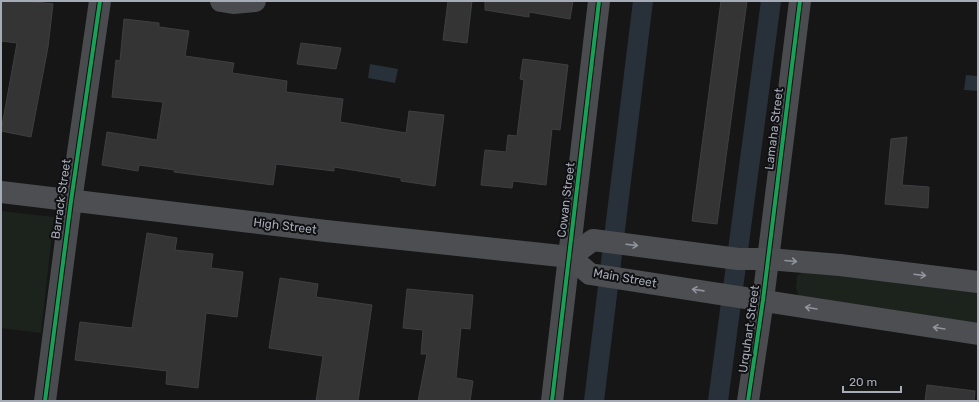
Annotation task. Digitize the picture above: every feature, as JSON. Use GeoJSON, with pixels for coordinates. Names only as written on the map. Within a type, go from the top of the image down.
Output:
{"type":"FeatureCollection","features":[{"type":"Feature","properties":{"kind":"main road","name":"High Street"},"geometry":{"type":"LineString","coordinates":[[1,192],[570,257]]}},
{"type":"Feature","properties":{"kind":"main road"},"geometry":{"type":"LineString","coordinates":[[570,257],[593,240],[738,259],[768,259],[840,265],[978,282]]}},
{"type":"Feature","properties":{"kind":"main road","name":"Main Street"},"geometry":{"type":"LineString","coordinates":[[570,257],[590,274],[736,295],[978,334]]}},
{"type":"Feature","properties":{"kind":"street","name":"Barrack Street"},"geometry":{"type":"LineString","coordinates":[[46,401],[71,201],[100,1]]}},
{"type":"Feature","properties":{"kind":"street"},"geometry":{"type":"LineString","coordinates":[[221,1],[233,3],[254,1]]}},
{"type":"Feature","properties":{"kind":"street","name":"Cowan Street"},"geometry":{"type":"LineString","coordinates":[[552,401],[599,1]]}},
{"type":"Feature","properties":{"kind":"street","name":"Lamaha Street"},"geometry":{"type":"LineString","coordinates":[[768,259],[800,1]]}},
{"type":"Feature","properties":{"kind":"street","name":"Urquhart Street"},"geometry":{"type":"LineString","coordinates":[[748,401],[768,259]]}},
{"type":"Feature","properties":{"kind":"shaded area"},"geometry":{"type":"Polygon","coordinates":[[[370,64],[398,69],[395,83],[368,78],[370,64]]]}},
{"type":"Feature","properties":{"kind":"shaded area"},"geometry":{"type":"Polygon","coordinates":[[[966,75],[978,76],[978,91],[964,90],[966,75]]]}},
{"type":"Feature","properties":{"kind":"shaded area"},"geometry":{"type":"Polygon","coordinates":[[[1,211],[54,217],[41,333],[1,328],[1,211]]]}},
{"type":"Feature","properties":{"kind":"shaded area"},"geometry":{"type":"Polygon","coordinates":[[[807,269],[978,291],[978,327],[799,298],[796,288],[797,276],[807,269]]]}},
{"type":"Feature","properties":{"kind":"building"},"geometry":{"type":"Polygon","coordinates":[[[1,1],[25,1],[53,4],[48,47],[31,137],[1,131],[17,43],[1,41],[1,1]]]}},
{"type":"Feature","properties":{"kind":"building"},"geometry":{"type":"Polygon","coordinates":[[[448,1],[472,1],[467,43],[443,40],[448,1]]]}},
{"type":"Feature","properties":{"kind":"building"},"geometry":{"type":"Polygon","coordinates":[[[485,1],[573,1],[570,19],[529,12],[529,17],[485,10],[485,1]]]}},
{"type":"Feature","properties":{"kind":"building"},"geometry":{"type":"Polygon","coordinates":[[[721,1],[747,1],[717,224],[692,221],[721,1]]]}},
{"type":"Feature","properties":{"kind":"building"},"geometry":{"type":"Polygon","coordinates":[[[124,19],[159,23],[159,27],[189,31],[185,56],[234,63],[232,73],[287,81],[286,92],[343,99],[340,122],[406,133],[409,111],[444,115],[435,186],[401,181],[401,178],[334,167],[334,171],[276,164],[273,185],[174,172],[175,170],[139,165],[138,171],[102,165],[107,132],[157,140],[163,102],[112,97],[116,60],[120,61],[124,19]]]}},
{"type":"Feature","properties":{"kind":"building"},"geometry":{"type":"Polygon","coordinates":[[[301,43],[341,48],[336,69],[297,64],[301,43]]]}},
{"type":"Feature","properties":{"kind":"building"},"geometry":{"type":"Polygon","coordinates":[[[523,59],[568,65],[560,130],[552,129],[546,185],[513,181],[512,188],[481,185],[485,150],[506,152],[508,135],[517,136],[524,80],[520,79],[523,59]]]}},
{"type":"Feature","properties":{"kind":"building"},"geometry":{"type":"Polygon","coordinates":[[[907,137],[902,185],[929,187],[928,208],[885,204],[891,139],[907,137]]]}},
{"type":"Feature","properties":{"kind":"building"},"geometry":{"type":"Polygon","coordinates":[[[147,233],[177,238],[175,250],[213,254],[211,268],[243,272],[237,317],[206,313],[198,388],[166,384],[167,371],[75,360],[80,322],[132,328],[147,233]]]}},
{"type":"Feature","properties":{"kind":"building"},"geometry":{"type":"Polygon","coordinates":[[[280,278],[318,284],[316,297],[372,305],[358,401],[316,401],[323,356],[269,348],[280,278]]]}},
{"type":"Feature","properties":{"kind":"building"},"geometry":{"type":"Polygon","coordinates":[[[407,289],[473,295],[470,329],[461,328],[456,378],[473,381],[470,401],[418,401],[427,354],[421,354],[423,330],[403,328],[407,289]]]}},
{"type":"Feature","properties":{"kind":"building"},"geometry":{"type":"Polygon","coordinates":[[[927,385],[975,391],[974,401],[925,401],[927,385]]]}},
{"type":"Feature","properties":{"kind":"waterway"},"geometry":{"type":"LineString","coordinates":[[594,401],[643,1]]}},
{"type":"Feature","properties":{"kind":"waterway"},"geometry":{"type":"LineString","coordinates":[[718,401],[771,1]]}},
{"type":"Feature","properties":{"kind":"cycle path"},"geometry":{"type":"LineString","coordinates":[[45,401],[71,201],[100,1]]}},
{"type":"Feature","properties":{"kind":"cycle path"},"geometry":{"type":"LineString","coordinates":[[552,401],[599,1]]}},
{"type":"Feature","properties":{"kind":"cycle path"},"geometry":{"type":"LineString","coordinates":[[748,401],[763,300],[800,1]]}}]}
